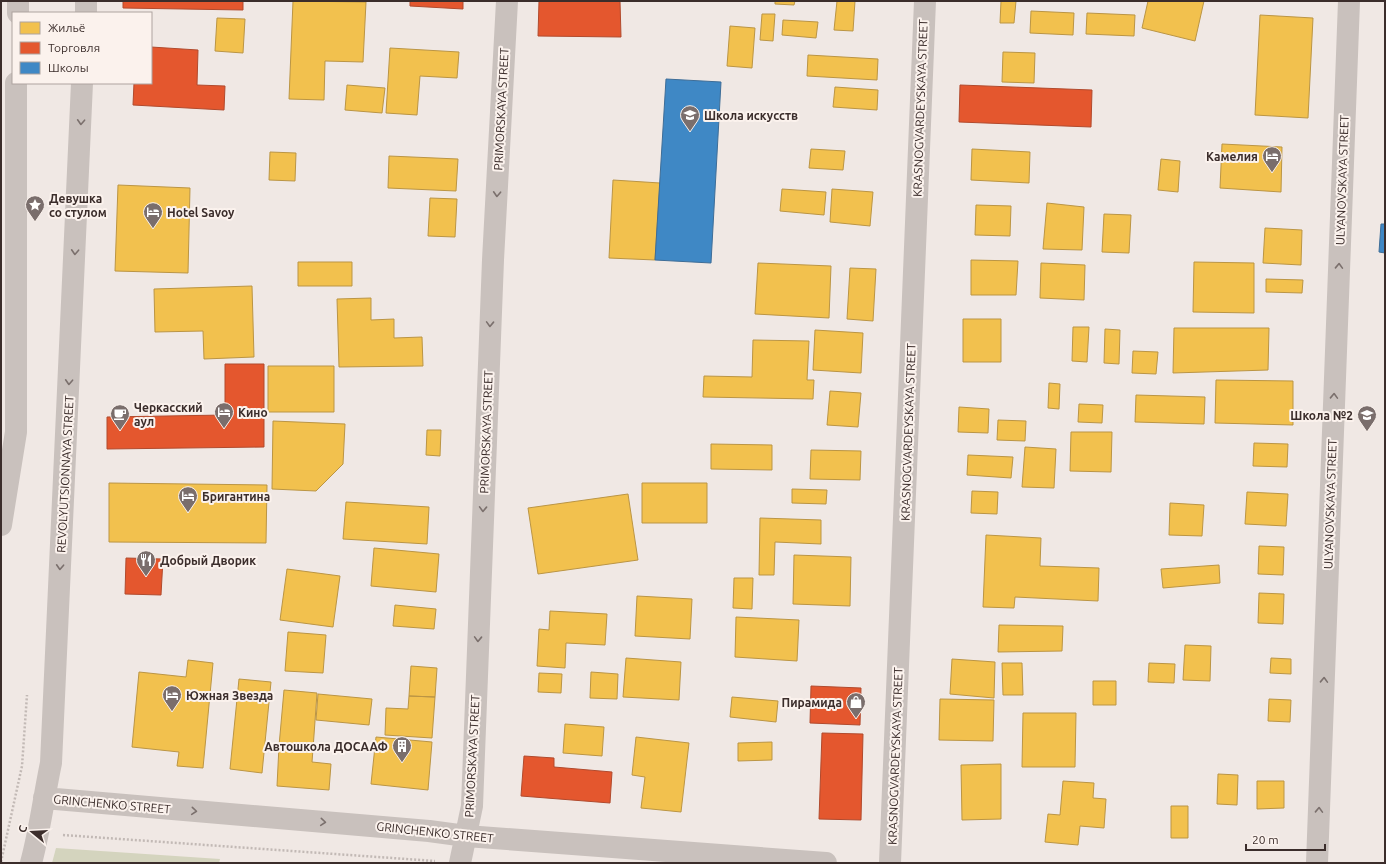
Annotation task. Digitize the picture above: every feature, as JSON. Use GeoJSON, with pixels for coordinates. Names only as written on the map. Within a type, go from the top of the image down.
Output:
{"type":"FeatureCollection","features":[{"type":"Feature","properties":{"kind":"street"},"geometry":{"type":"LineString","coordinates":[[18,1],[18,12]]}},
{"type":"Feature","properties":{"kind":"street"},"geometry":{"type":"LineString","coordinates":[[86,1],[86,12]]}},
{"type":"Feature","properties":{"kind":"street","name":"PRIMORSKAYA STREET"},"geometry":{"type":"LineString","coordinates":[[460,863],[472,798],[493,260],[507,1]]}},
{"type":"Feature","properties":{"kind":"street","name":"KRASNOGVARDEYSKAYA STREET"},"geometry":{"type":"LineString","coordinates":[[890,863],[925,1]]}},
{"type":"Feature","properties":{"kind":"street","name":"ULYANOVSKAYA STREET"},"geometry":{"type":"LineString","coordinates":[[1317,863],[1349,1]]}},
{"type":"Feature","properties":{"kind":"street"},"geometry":{"type":"LineString","coordinates":[[1,525],[16,432],[16,84]]}},
{"type":"Feature","properties":{"kind":"street","name":"REVOLYUTSIONNAYA STREET"},"geometry":{"type":"LineString","coordinates":[[31,863],[39,833],[51,763],[82,84]]}},
{"type":"Feature","properties":{"kind":"street","name":"GRINCHENKO STREET"},"geometry":{"type":"LineString","coordinates":[[44,798],[429,831],[466,836],[826,863]]}},
{"type":"Feature","properties":{"kind":"path"},"geometry":{"type":"LineString","coordinates":[[39,833],[460,863]]}},
{"type":"Feature","properties":{"kind":"green space"},"geometry":{"type":"Polygon","coordinates":[[[56,848],[220,859],[219,863],[52,863],[56,848]]]}},
{"type":"Feature","properties":{"kind":"building: Жильё"},"geometry":{"type":"Polygon","coordinates":[[[293,1],[366,2],[363,62],[325,61],[324,100],[289,99],[293,1]]]}},
{"type":"Feature","properties":{"kind":"building: Жильё"},"geometry":{"type":"Polygon","coordinates":[[[775,1],[795,1],[794,5],[775,4],[775,1]]]}},
{"type":"Feature","properties":{"kind":"building: Жильё"},"geometry":{"type":"Polygon","coordinates":[[[837,1],[855,1],[853,31],[834,30],[837,1]]]}},
{"type":"Feature","properties":{"kind":"building: Жильё"},"geometry":{"type":"Polygon","coordinates":[[[1001,1],[1016,1],[1014,23],[1000,23],[1001,1]]]}},
{"type":"Feature","properties":{"kind":"building: Жильё"},"geometry":{"type":"Polygon","coordinates":[[[1148,1],[1204,1],[1195,41],[1142,28],[1148,1]]]}},
{"type":"Feature","properties":{"kind":"building: Жильё"},"geometry":{"type":"Polygon","coordinates":[[[1031,11],[1074,13],[1073,35],[1030,33],[1031,11]]]}},
{"type":"Feature","properties":{"kind":"building: Жильё"},"geometry":{"type":"Polygon","coordinates":[[[1087,13],[1135,15],[1134,36],[1086,34],[1087,13]]]}},
{"type":"Feature","properties":{"kind":"building: Жильё"},"geometry":{"type":"Polygon","coordinates":[[[762,14],[775,14],[773,41],[760,40],[762,14]]]}},
{"type":"Feature","properties":{"kind":"building: Жильё"},"geometry":{"type":"Polygon","coordinates":[[[1260,15],[1313,18],[1308,118],[1255,115],[1260,15]]]}},
{"type":"Feature","properties":{"kind":"building: Жильё"},"geometry":{"type":"Polygon","coordinates":[[[217,18],[245,19],[243,53],[215,51],[217,18]]]}},
{"type":"Feature","properties":{"kind":"building: Жильё"},"geometry":{"type":"Polygon","coordinates":[[[783,20],[818,22],[816,38],[782,35],[783,20]]]}},
{"type":"Feature","properties":{"kind":"building: Жильё"},"geometry":{"type":"Polygon","coordinates":[[[730,26],[755,28],[752,68],[727,66],[730,26]]]}},
{"type":"Feature","properties":{"kind":"building: Жильё"},"geometry":{"type":"Polygon","coordinates":[[[390,48],[459,52],[457,78],[420,76],[417,115],[386,113],[390,48]]]}},
{"type":"Feature","properties":{"kind":"building: Жильё"},"geometry":{"type":"Polygon","coordinates":[[[1003,52],[1035,53],[1034,83],[1002,82],[1003,52]]]}},
{"type":"Feature","properties":{"kind":"building: Жильё"},"geometry":{"type":"Polygon","coordinates":[[[808,55],[878,59],[877,80],[807,76],[808,55]]]}},
{"type":"Feature","properties":{"kind":"building: Жильё"},"geometry":{"type":"Polygon","coordinates":[[[347,85],[385,88],[382,113],[345,110],[347,85]]]}},
{"type":"Feature","properties":{"kind":"building: Жильё"},"geometry":{"type":"Polygon","coordinates":[[[835,87],[878,90],[877,110],[833,107],[835,87]]]}},
{"type":"Feature","properties":{"kind":"building: Жильё"},"geometry":{"type":"Polygon","coordinates":[[[1222,144],[1282,147],[1281,192],[1220,188],[1222,144]]]}},
{"type":"Feature","properties":{"kind":"building: Жильё"},"geometry":{"type":"Polygon","coordinates":[[[811,149],[845,151],[843,170],[809,168],[811,149]]]}},
{"type":"Feature","properties":{"kind":"building: Жильё"},"geometry":{"type":"Polygon","coordinates":[[[972,149],[1030,152],[1029,183],[971,180],[972,149]]]}},
{"type":"Feature","properties":{"kind":"building: Жильё"},"geometry":{"type":"Polygon","coordinates":[[[270,152],[296,153],[295,181],[269,180],[270,152]]]}},
{"type":"Feature","properties":{"kind":"building: Жильё"},"geometry":{"type":"Polygon","coordinates":[[[389,156],[458,159],[456,191],[388,188],[389,156]]]}},
{"type":"Feature","properties":{"kind":"building: Жильё"},"geometry":{"type":"Polygon","coordinates":[[[1161,159],[1180,161],[1178,192],[1158,190],[1161,159]]]}},
{"type":"Feature","properties":{"kind":"building: Жильё"},"geometry":{"type":"Polygon","coordinates":[[[613,180],[660,183],[655,260],[609,258],[613,180]]]}},
{"type":"Feature","properties":{"kind":"building: Жильё","name":"Hotel Savoy"},"geometry":{"type":"Polygon","coordinates":[[[118,185],[190,188],[188,273],[115,271],[118,185]]]}},
{"type":"Feature","properties":{"kind":"building: Жильё"},"geometry":{"type":"Polygon","coordinates":[[[782,189],[826,192],[824,215],[780,211],[782,189]]]}},
{"type":"Feature","properties":{"kind":"building: Жильё"},"geometry":{"type":"Polygon","coordinates":[[[832,189],[873,192],[870,226],[830,222],[832,189]]]}},
{"type":"Feature","properties":{"kind":"building: Жильё"},"geometry":{"type":"Polygon","coordinates":[[[430,198],[457,199],[455,237],[428,236],[430,198]]]}},
{"type":"Feature","properties":{"kind":"building: Жильё"},"geometry":{"type":"Polygon","coordinates":[[[1047,203],[1084,207],[1082,250],[1043,249],[1047,203]]]}},
{"type":"Feature","properties":{"kind":"building: Жильё"},"geometry":{"type":"Polygon","coordinates":[[[976,205],[1011,206],[1010,236],[975,235],[976,205]]]}},
{"type":"Feature","properties":{"kind":"building: Жильё"},"geometry":{"type":"Polygon","coordinates":[[[1104,214],[1131,215],[1129,253],[1102,252],[1104,214]]]}},
{"type":"Feature","properties":{"kind":"building: Жильё"},"geometry":{"type":"Polygon","coordinates":[[[1265,228],[1302,230],[1301,265],[1263,263],[1265,228]]]}},
{"type":"Feature","properties":{"kind":"building: Жильё"},"geometry":{"type":"Polygon","coordinates":[[[971,260],[1018,261],[1016,295],[971,295],[971,260]]]}},
{"type":"Feature","properties":{"kind":"building: Жильё"},"geometry":{"type":"Polygon","coordinates":[[[298,262],[352,262],[352,286],[298,286],[298,262]]]}},
{"type":"Feature","properties":{"kind":"building: Жильё"},"geometry":{"type":"Polygon","coordinates":[[[1194,262],[1254,263],[1254,313],[1193,312],[1194,262]]]}},
{"type":"Feature","properties":{"kind":"building: Жильё"},"geometry":{"type":"Polygon","coordinates":[[[758,263],[831,266],[829,318],[755,314],[758,263]]]}},
{"type":"Feature","properties":{"kind":"building: Жильё"},"geometry":{"type":"Polygon","coordinates":[[[1041,263],[1085,265],[1084,300],[1040,298],[1041,263]]]}},
{"type":"Feature","properties":{"kind":"building: Жильё"},"geometry":{"type":"Polygon","coordinates":[[[850,268],[876,269],[873,321],[847,319],[850,268]]]}},
{"type":"Feature","properties":{"kind":"building: Жильё"},"geometry":{"type":"Polygon","coordinates":[[[1266,279],[1303,280],[1302,293],[1266,292],[1266,279]]]}},
{"type":"Feature","properties":{"kind":"building: Жильё"},"geometry":{"type":"Polygon","coordinates":[[[252,286],[254,357],[204,359],[203,331],[155,332],[154,289],[252,286]]]}},
{"type":"Feature","properties":{"kind":"building: Жильё"},"geometry":{"type":"Polygon","coordinates":[[[371,298],[371,320],[394,319],[394,338],[422,337],[423,366],[339,367],[337,299],[371,298]]]}},
{"type":"Feature","properties":{"kind":"building: Жильё"},"geometry":{"type":"Polygon","coordinates":[[[963,319],[1001,319],[1001,362],[963,362],[963,319]]]}},
{"type":"Feature","properties":{"kind":"building: Жильё"},"geometry":{"type":"Polygon","coordinates":[[[1073,327],[1089,327],[1087,362],[1072,361],[1073,327]]]}},
{"type":"Feature","properties":{"kind":"building: Жильё"},"geometry":{"type":"Polygon","coordinates":[[[1174,328],[1269,328],[1268,370],[1173,373],[1174,328]]]}},
{"type":"Feature","properties":{"kind":"building: Жильё"},"geometry":{"type":"Polygon","coordinates":[[[1105,329],[1120,330],[1119,364],[1104,363],[1105,329]]]}},
{"type":"Feature","properties":{"kind":"building: Жильё"},"geometry":{"type":"Polygon","coordinates":[[[815,330],[863,333],[861,373],[813,370],[815,330]]]}},
{"type":"Feature","properties":{"kind":"building: Жильё"},"geometry":{"type":"Polygon","coordinates":[[[753,340],[809,341],[807,380],[814,380],[813,399],[703,397],[704,376],[752,377],[753,340]]]}},
{"type":"Feature","properties":{"kind":"building: Жильё"},"geometry":{"type":"Polygon","coordinates":[[[1133,351],[1158,352],[1156,374],[1132,373],[1133,351]]]}},
{"type":"Feature","properties":{"kind":"building: Жильё"},"geometry":{"type":"Polygon","coordinates":[[[268,366],[334,366],[334,412],[268,412],[268,366]]]}},
{"type":"Feature","properties":{"kind":"building: Жильё"},"geometry":{"type":"Polygon","coordinates":[[[1216,380],[1293,381],[1293,425],[1215,423],[1216,380]]]}},
{"type":"Feature","properties":{"kind":"building: Жильё"},"geometry":{"type":"Polygon","coordinates":[[[1049,383],[1060,384],[1059,409],[1048,408],[1049,383]]]}},
{"type":"Feature","properties":{"kind":"building: Жильё"},"geometry":{"type":"Polygon","coordinates":[[[830,391],[861,393],[858,427],[827,425],[830,391]]]}},
{"type":"Feature","properties":{"kind":"building: Жильё"},"geometry":{"type":"Polygon","coordinates":[[[1136,395],[1205,397],[1204,424],[1135,422],[1136,395]]]}},
{"type":"Feature","properties":{"kind":"building: Жильё"},"geometry":{"type":"Polygon","coordinates":[[[1079,404],[1103,405],[1102,423],[1078,422],[1079,404]]]}},
{"type":"Feature","properties":{"kind":"building: Жильё"},"geometry":{"type":"Polygon","coordinates":[[[959,407],[989,409],[988,433],[958,432],[959,407]]]}},
{"type":"Feature","properties":{"kind":"building: Жильё"},"geometry":{"type":"Polygon","coordinates":[[[998,420],[1026,421],[1025,441],[997,440],[998,420]]]}},
{"type":"Feature","properties":{"kind":"building: Жильё"},"geometry":{"type":"Polygon","coordinates":[[[273,421],[345,424],[343,464],[316,491],[272,489],[273,421]]]}},
{"type":"Feature","properties":{"kind":"building: Жильё"},"geometry":{"type":"Polygon","coordinates":[[[427,430],[441,430],[440,456],[426,455],[427,430]]]}},
{"type":"Feature","properties":{"kind":"building: Жильё"},"geometry":{"type":"Polygon","coordinates":[[[1071,432],[1112,432],[1111,472],[1070,471],[1071,432]]]}},
{"type":"Feature","properties":{"kind":"building: Жильё"},"geometry":{"type":"Polygon","coordinates":[[[1254,443],[1288,444],[1287,467],[1253,466],[1254,443]]]}},
{"type":"Feature","properties":{"kind":"building: Жильё"},"geometry":{"type":"Polygon","coordinates":[[[711,444],[772,445],[772,470],[711,469],[711,444]]]}},
{"type":"Feature","properties":{"kind":"building: Жильё"},"geometry":{"type":"Polygon","coordinates":[[[1025,447],[1056,449],[1054,488],[1022,487],[1025,447]]]}},
{"type":"Feature","properties":{"kind":"building: Жильё"},"geometry":{"type":"Polygon","coordinates":[[[811,450],[861,451],[860,480],[810,479],[811,450]]]}},
{"type":"Feature","properties":{"kind":"building: Жильё"},"geometry":{"type":"Polygon","coordinates":[[[968,455],[1013,457],[1011,478],[967,475],[968,455]]]}},
{"type":"Feature","properties":{"kind":"building: Жильё","name":"Бригантина"},"geometry":{"type":"Polygon","coordinates":[[[109,483],[267,485],[266,543],[109,542],[109,483]]]}},
{"type":"Feature","properties":{"kind":"building: Жильё"},"geometry":{"type":"Polygon","coordinates":[[[642,483],[707,483],[707,523],[642,523],[642,483]]]}},
{"type":"Feature","properties":{"kind":"building: Жильё"},"geometry":{"type":"Polygon","coordinates":[[[792,489],[827,490],[826,504],[792,503],[792,489]]]}},
{"type":"Feature","properties":{"kind":"building: Жильё"},"geometry":{"type":"Polygon","coordinates":[[[972,491],[998,492],[997,514],[971,513],[972,491]]]}},
{"type":"Feature","properties":{"kind":"building: Жильё"},"geometry":{"type":"Polygon","coordinates":[[[1247,492],[1288,494],[1286,526],[1245,524],[1247,492]]]}},
{"type":"Feature","properties":{"kind":"building: Жильё"},"geometry":{"type":"Polygon","coordinates":[[[628,494],[638,560],[538,574],[528,508],[628,494]]]}},
{"type":"Feature","properties":{"kind":"building: Жильё"},"geometry":{"type":"Polygon","coordinates":[[[346,502],[429,507],[427,544],[343,539],[346,502]]]}},
{"type":"Feature","properties":{"kind":"building: Жильё"},"geometry":{"type":"Polygon","coordinates":[[[1170,503],[1204,505],[1202,536],[1169,535],[1170,503]]]}},
{"type":"Feature","properties":{"kind":"building: Жильё"},"geometry":{"type":"Polygon","coordinates":[[[760,518],[821,520],[821,544],[775,542],[774,575],[759,575],[760,518]]]}},
{"type":"Feature","properties":{"kind":"building: Жильё"},"geometry":{"type":"Polygon","coordinates":[[[986,535],[1041,538],[1040,566],[1099,568],[1098,601],[1015,597],[1014,608],[983,607],[986,535]]]}},
{"type":"Feature","properties":{"kind":"building: Жильё"},"geometry":{"type":"Polygon","coordinates":[[[1259,546],[1284,547],[1283,575],[1258,574],[1259,546]]]}},
{"type":"Feature","properties":{"kind":"building: Жильё"},"geometry":{"type":"Polygon","coordinates":[[[374,548],[439,554],[436,592],[371,586],[374,548]]]}},
{"type":"Feature","properties":{"kind":"building: Жильё"},"geometry":{"type":"Polygon","coordinates":[[[794,555],[851,557],[850,606],[793,604],[794,555]]]}},
{"type":"Feature","properties":{"kind":"building: Жильё"},"geometry":{"type":"Polygon","coordinates":[[[1219,565],[1220,583],[1163,588],[1161,569],[1219,565]]]}},
{"type":"Feature","properties":{"kind":"building: Жильё"},"geometry":{"type":"Polygon","coordinates":[[[287,569],[340,576],[333,627],[280,620],[287,569]]]}},
{"type":"Feature","properties":{"kind":"building: Жильё"},"geometry":{"type":"Polygon","coordinates":[[[734,578],[753,578],[752,609],[733,608],[734,578]]]}},
{"type":"Feature","properties":{"kind":"building: Жильё"},"geometry":{"type":"Polygon","coordinates":[[[1259,593],[1284,594],[1283,624],[1258,623],[1259,593]]]}},
{"type":"Feature","properties":{"kind":"building: Жильё"},"geometry":{"type":"Polygon","coordinates":[[[637,596],[692,599],[690,639],[635,636],[637,596]]]}},
{"type":"Feature","properties":{"kind":"building: Жильё"},"geometry":{"type":"Polygon","coordinates":[[[395,605],[436,609],[434,629],[393,626],[395,605]]]}},
{"type":"Feature","properties":{"kind":"building: Жильё"},"geometry":{"type":"Polygon","coordinates":[[[550,611],[607,614],[605,645],[566,643],[565,668],[537,666],[539,629],[549,630],[550,611]]]}},
{"type":"Feature","properties":{"kind":"building: Жильё"},"geometry":{"type":"Polygon","coordinates":[[[736,617],[799,620],[797,661],[735,657],[736,617]]]}},
{"type":"Feature","properties":{"kind":"building: Жильё"},"geometry":{"type":"Polygon","coordinates":[[[999,625],[1063,626],[1062,651],[998,652],[999,625]]]}},
{"type":"Feature","properties":{"kind":"building: Жильё"},"geometry":{"type":"Polygon","coordinates":[[[288,632],[326,635],[323,673],[285,671],[288,632]]]}},
{"type":"Feature","properties":{"kind":"building: Жильё"},"geometry":{"type":"Polygon","coordinates":[[[1185,645],[1211,646],[1210,681],[1183,680],[1185,645]]]}},
{"type":"Feature","properties":{"kind":"building: Жильё"},"geometry":{"type":"Polygon","coordinates":[[[626,658],[681,662],[679,700],[623,697],[626,658]]]}},
{"type":"Feature","properties":{"kind":"building: Жильё"},"geometry":{"type":"Polygon","coordinates":[[[1271,658],[1291,659],[1291,674],[1270,673],[1271,658]]]}},
{"type":"Feature","properties":{"kind":"building: Жильё"},"geometry":{"type":"Polygon","coordinates":[[[952,659],[995,662],[994,698],[950,694],[952,659]]]}},
{"type":"Feature","properties":{"kind":"building: Жильё","name":"Южная Звезда"},"geometry":{"type":"Polygon","coordinates":[[[188,660],[213,663],[203,768],[177,766],[179,752],[132,747],[139,672],[186,677],[188,660]]]}},
{"type":"Feature","properties":{"kind":"building: Жильё"},"geometry":{"type":"Polygon","coordinates":[[[1002,663],[1022,663],[1023,695],[1003,695],[1002,663]]]}},
{"type":"Feature","properties":{"kind":"building: Жильё"},"geometry":{"type":"Polygon","coordinates":[[[1149,663],[1175,664],[1174,683],[1148,682],[1149,663]]]}},
{"type":"Feature","properties":{"kind":"building: Жильё"},"geometry":{"type":"Polygon","coordinates":[[[411,666],[437,668],[435,697],[409,696],[411,666]]]}},
{"type":"Feature","properties":{"kind":"building: Жильё"},"geometry":{"type":"Polygon","coordinates":[[[591,672],[618,674],[617,699],[590,698],[591,672]]]}},
{"type":"Feature","properties":{"kind":"building: Жильё"},"geometry":{"type":"Polygon","coordinates":[[[539,673],[562,674],[561,693],[538,692],[539,673]]]}},
{"type":"Feature","properties":{"kind":"building: Жильё"},"geometry":{"type":"Polygon","coordinates":[[[239,679],[271,682],[262,773],[230,769],[239,679]]]}},
{"type":"Feature","properties":{"kind":"building: Жильё"},"geometry":{"type":"Polygon","coordinates":[[[1093,681],[1116,681],[1116,705],[1093,705],[1093,681]]]}},
{"type":"Feature","properties":{"kind":"building: Жильё"},"geometry":{"type":"Polygon","coordinates":[[[284,690],[317,693],[313,749],[279,746],[284,690]]]}},
{"type":"Feature","properties":{"kind":"building: Жильё"},"geometry":{"type":"Polygon","coordinates":[[[318,694],[372,699],[369,725],[316,720],[318,694]]]}},
{"type":"Feature","properties":{"kind":"building: Жильё"},"geometry":{"type":"Polygon","coordinates":[[[409,696],[435,697],[432,738],[385,735],[386,708],[408,709],[409,696]]]}},
{"type":"Feature","properties":{"kind":"building: Жильё"},"geometry":{"type":"Polygon","coordinates":[[[732,697],[778,701],[776,722],[730,717],[732,697]]]}},
{"type":"Feature","properties":{"kind":"building: Жильё"},"geometry":{"type":"Polygon","coordinates":[[[940,699],[994,700],[993,741],[939,740],[940,699]]]}},
{"type":"Feature","properties":{"kind":"building: Жильё"},"geometry":{"type":"Polygon","coordinates":[[[1269,699],[1291,700],[1290,722],[1268,721],[1269,699]]]}},
{"type":"Feature","properties":{"kind":"building: Жильё"},"geometry":{"type":"Polygon","coordinates":[[[1023,713],[1076,713],[1075,767],[1022,767],[1023,713]]]}},
{"type":"Feature","properties":{"kind":"building: Жильё"},"geometry":{"type":"Polygon","coordinates":[[[565,724],[604,727],[602,756],[563,753],[565,724]]]}},
{"type":"Feature","properties":{"kind":"building: Жильё","name":"Автошкола ДОСААФ"},"geometry":{"type":"Polygon","coordinates":[[[376,737],[432,742],[428,790],[371,784],[376,737]]]}},
{"type":"Feature","properties":{"kind":"building: Жильё"},"geometry":{"type":"Polygon","coordinates":[[[636,737],[689,743],[681,812],[641,808],[645,777],[632,775],[636,737]]]}},
{"type":"Feature","properties":{"kind":"building: Жильё"},"geometry":{"type":"Polygon","coordinates":[[[772,742],[772,760],[738,761],[738,743],[772,742]]]}},
{"type":"Feature","properties":{"kind":"building: Жильё"},"geometry":{"type":"Polygon","coordinates":[[[279,746],[313,749],[312,762],[331,764],[329,790],[277,786],[279,746]]]}},
{"type":"Feature","properties":{"kind":"building: Жильё"},"geometry":{"type":"Polygon","coordinates":[[[1001,764],[1001,819],[962,820],[961,765],[1001,764]]]}},
{"type":"Feature","properties":{"kind":"building: Жильё"},"geometry":{"type":"Polygon","coordinates":[[[1218,774],[1238,775],[1237,805],[1217,804],[1218,774]]]}},
{"type":"Feature","properties":{"kind":"building: Жильё"},"geometry":{"type":"Polygon","coordinates":[[[1063,781],[1094,783],[1093,798],[1106,799],[1104,828],[1080,826],[1078,845],[1045,842],[1048,814],[1060,815],[1063,781]]]}},
{"type":"Feature","properties":{"kind":"building: Жильё"},"geometry":{"type":"Polygon","coordinates":[[[1257,781],[1284,781],[1284,808],[1257,809],[1257,781]]]}},
{"type":"Feature","properties":{"kind":"building: Жильё"},"geometry":{"type":"Polygon","coordinates":[[[1171,806],[1188,806],[1188,838],[1171,838],[1171,806]]]}},
{"type":"Feature","properties":{"kind":"building: Торговля"},"geometry":{"type":"Polygon","coordinates":[[[123,1],[243,1],[243,10],[123,8],[123,1]]]}},
{"type":"Feature","properties":{"kind":"building: Торговля"},"geometry":{"type":"Polygon","coordinates":[[[410,1],[463,1],[463,9],[410,6],[410,1]]]}},
{"type":"Feature","properties":{"kind":"building: Торговля"},"geometry":{"type":"Polygon","coordinates":[[[539,1],[620,1],[621,37],[538,36],[539,1]]]}},
{"type":"Feature","properties":{"kind":"building: Торговля"},"geometry":{"type":"Polygon","coordinates":[[[152,47],[198,50],[197,85],[225,86],[224,110],[133,105],[134,84],[152,84],[152,47]]]}},
{"type":"Feature","properties":{"kind":"building: Торговля"},"geometry":{"type":"Polygon","coordinates":[[[960,85],[1092,90],[1091,127],[959,122],[960,85]]]}},
{"type":"Feature","properties":{"kind":"building: Торговля"},"geometry":{"type":"Polygon","coordinates":[[[225,364],[264,364],[264,447],[107,449],[107,417],[225,415],[225,364]]]}},
{"type":"Feature","properties":{"kind":"building: Торговля"},"geometry":{"type":"Polygon","coordinates":[[[126,558],[163,559],[161,595],[125,594],[126,558]]]}},
{"type":"Feature","properties":{"kind":"building: Торговля"},"geometry":{"type":"Polygon","coordinates":[[[811,686],[861,688],[860,725],[810,723],[811,686]]]}},
{"type":"Feature","properties":{"kind":"building: Торговля"},"geometry":{"type":"Polygon","coordinates":[[[822,733],[863,734],[861,820],[819,819],[822,733]]]}},
{"type":"Feature","properties":{"kind":"building: Торговля"},"geometry":{"type":"Polygon","coordinates":[[[524,756],[554,758],[554,767],[612,772],[610,803],[521,796],[524,756]]]}},
{"type":"Feature","properties":{"kind":"building: Школы","name":"Школа искусств"},"geometry":{"type":"Polygon","coordinates":[[[666,79],[721,82],[711,263],[655,260],[666,79]]]}},
{"type":"Feature","properties":{"kind":"building: Школы"},"geometry":{"type":"Polygon","coordinates":[[[1381,224],[1385,224],[1385,253],[1379,252],[1381,224]]]}},
{"type":"Feature","properties":{"kind":"place","name":"Школа искусств"},"geometry":{"type":"Point","coordinates":[690,132]}},
{"type":"Feature","properties":{"kind":"place","name":"Камелия"},"geometry":{"type":"Point","coordinates":[1272,173]}},
{"type":"Feature","properties":{"kind":"place","name":"Девушка со стулом"},"geometry":{"type":"Point","coordinates":[35,222]}},
{"type":"Feature","properties":{"kind":"place","name":"Hotel Savoy"},"geometry":{"type":"Point","coordinates":[153,229]}},
{"type":"Feature","properties":{"kind":"place","name":"Кино"},"geometry":{"type":"Point","coordinates":[224,429]}},
{"type":"Feature","properties":{"kind":"place","name":"Черкасский аул"},"geometry":{"type":"Point","coordinates":[120,431]}},
{"type":"Feature","properties":{"kind":"place","name":"Школа №2"},"geometry":{"type":"Point","coordinates":[1367,432]}},
{"type":"Feature","properties":{"kind":"place","name":"Бригантина"},"geometry":{"type":"Point","coordinates":[188,513]}},
{"type":"Feature","properties":{"kind":"place","name":"Добрый Дворик"},"geometry":{"type":"Point","coordinates":[146,577]}},
{"type":"Feature","properties":{"kind":"place","name":"Южная Звезда"},"geometry":{"type":"Point","coordinates":[172,712]}},
{"type":"Feature","properties":{"kind":"place","name":"Пирамида"},"geometry":{"type":"Point","coordinates":[856,719]}},
{"type":"Feature","properties":{"kind":"place","name":"Автошкола ДОСААФ"},"geometry":{"type":"Point","coordinates":[402,763]}}]}
